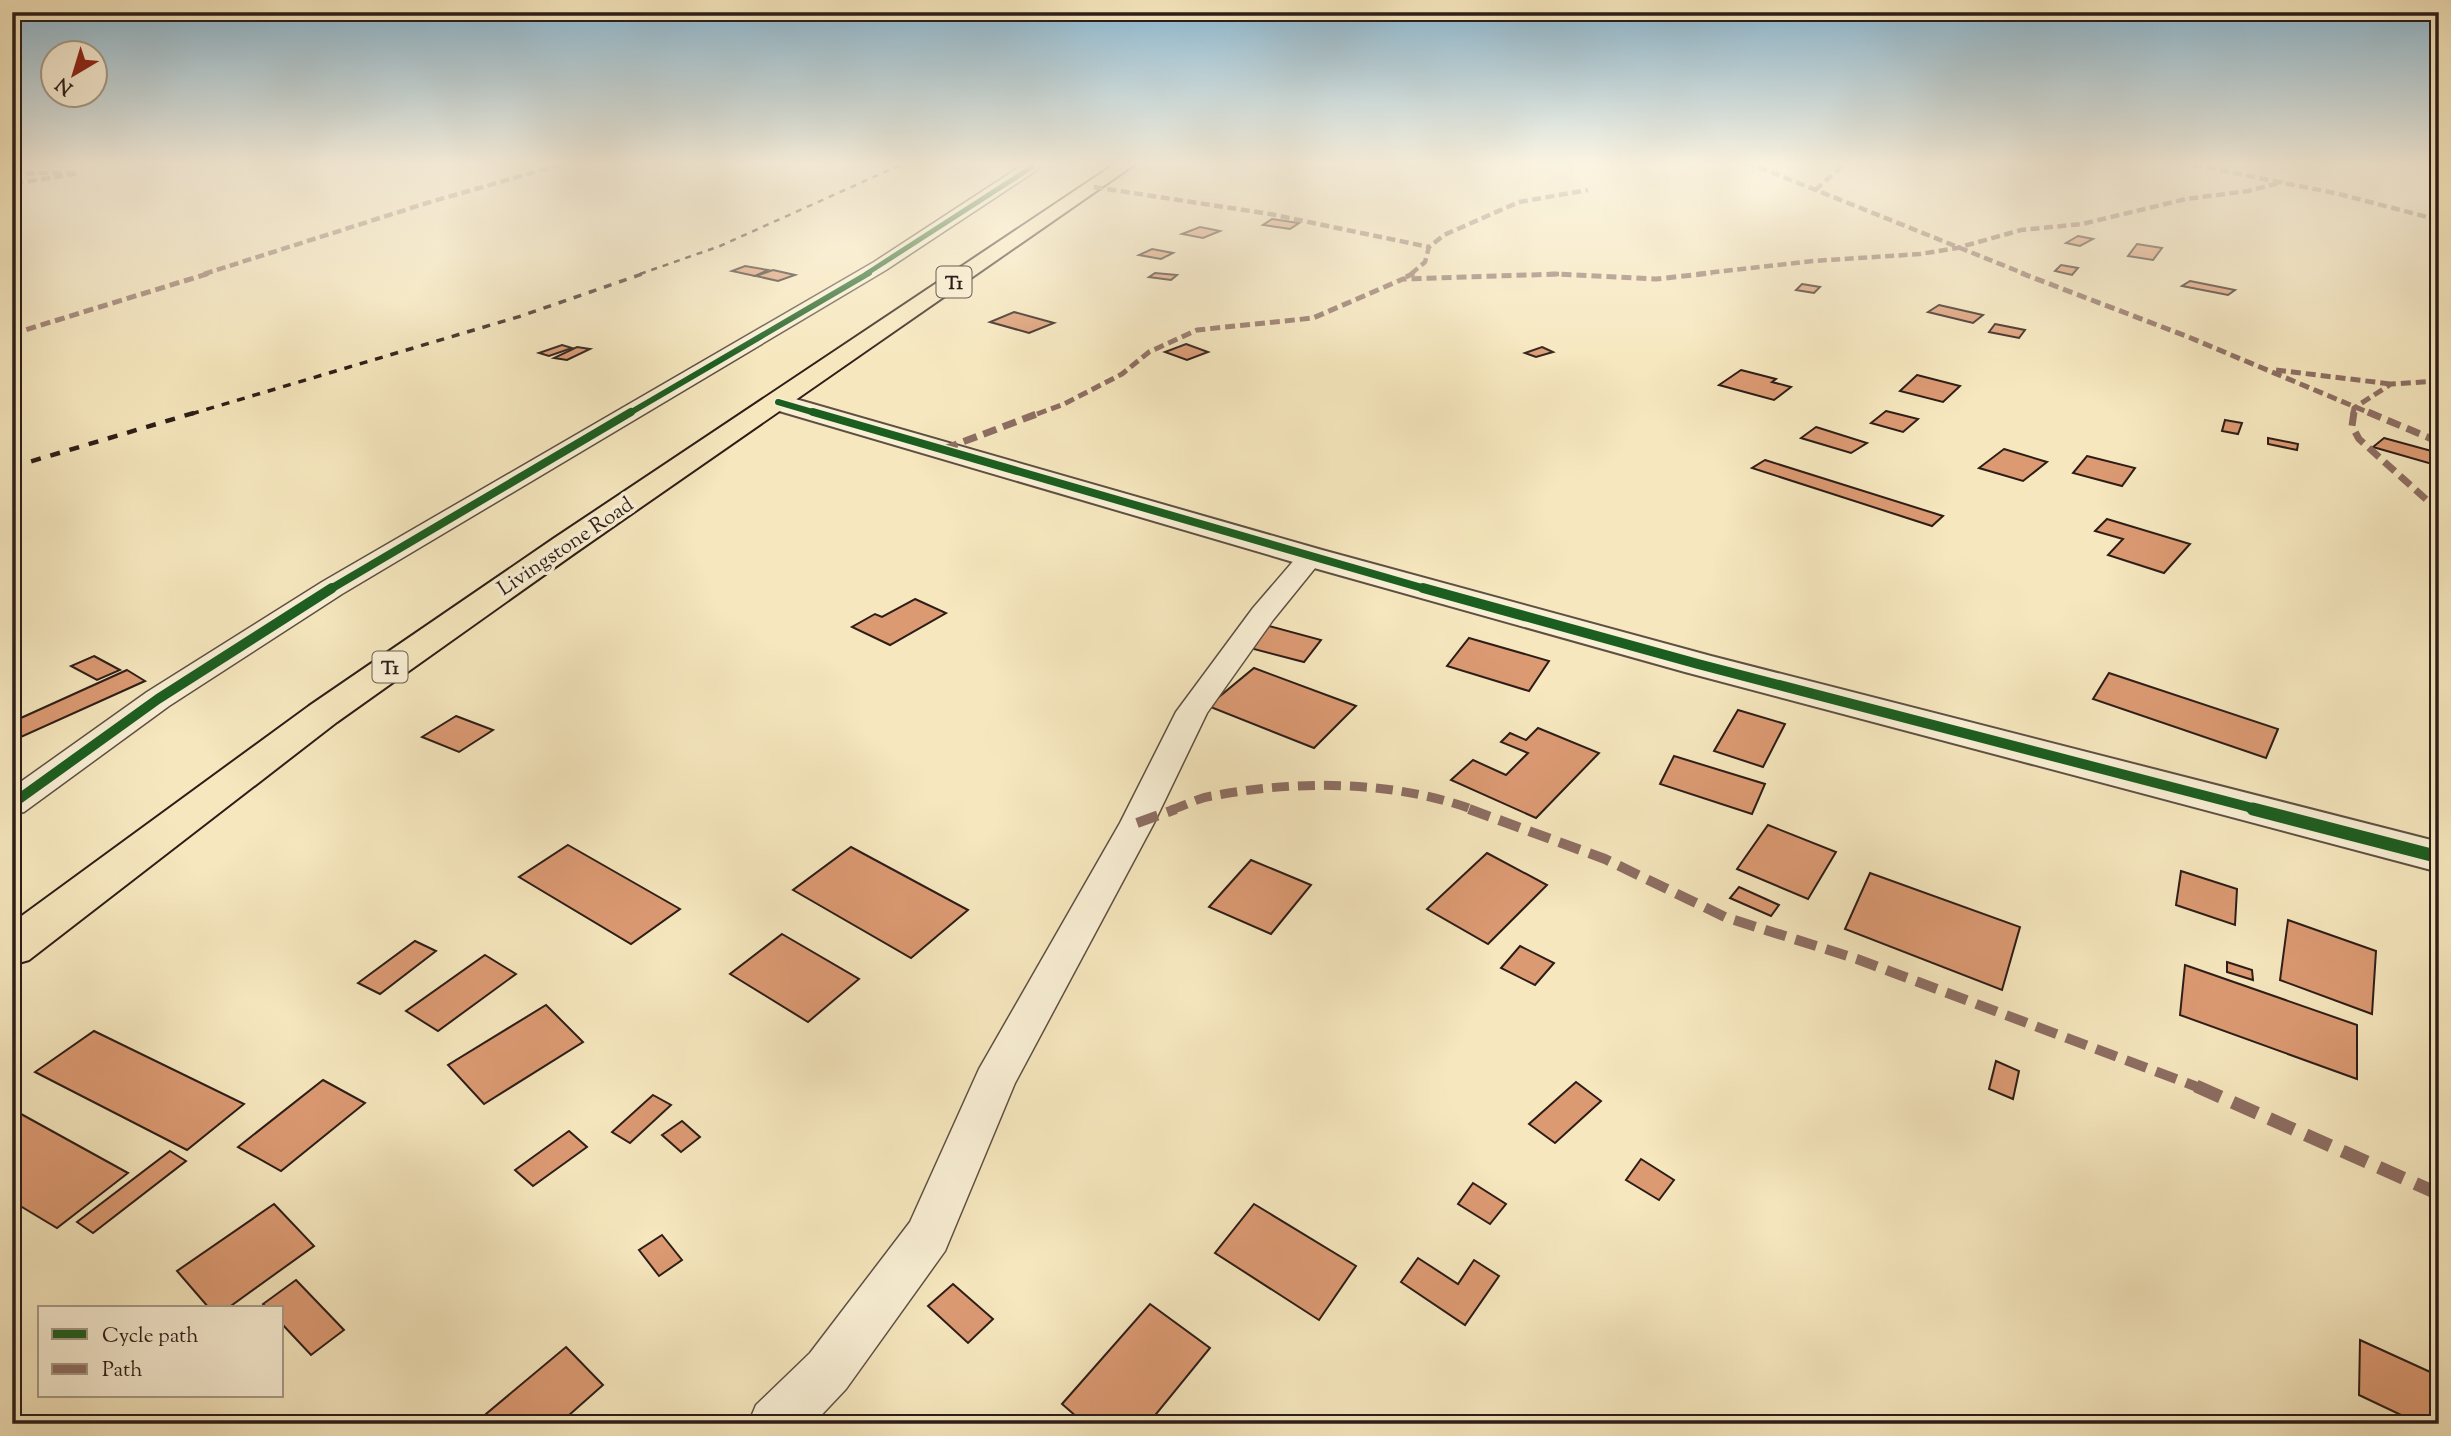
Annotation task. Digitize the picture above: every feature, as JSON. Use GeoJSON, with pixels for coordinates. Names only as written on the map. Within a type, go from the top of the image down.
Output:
{"type":"FeatureCollection","features":[{"type":"Feature","properties":{"kind":"highway","name":"Livingstone Road"},"geometry":{"type":"LineString","coordinates":[[12,948],[323,714],[564,545],[1032,229]]}},
{"type":"Feature","properties":{"kind":"street"},"geometry":{"type":"LineString","coordinates":[[12,804],[158,699],[332,588],[880,266],[937,229]]}},
{"type":"Feature","properties":{"kind":"street"},"geometry":{"type":"LineString","coordinates":[[778,402],[1311,557],[1698,664],[2439,857]]}},
{"type":"Feature","properties":{"kind":"street"},"geometry":{"type":"LineString","coordinates":[[775,1424],[828,1371],[928,1236],[994,1081],[1138,822],[1192,712],[1263,614],[1311,557]]}},
{"type":"Feature","properties":{"kind":"building"},"geometry":{"type":"Polygon","coordinates":[[[1195,229],[1220,231],[1203,238],[1182,234],[1195,229]]]}},
{"type":"Feature","properties":{"kind":"building"},"geometry":{"type":"Polygon","coordinates":[[[2078,236],[2093,239],[2080,246],[2066,243],[2078,236]]]}},
{"type":"Feature","properties":{"kind":"building"},"geometry":{"type":"Polygon","coordinates":[[[2137,244],[2162,248],[2153,260],[2128,256],[2137,244]]]}},
{"type":"Feature","properties":{"kind":"building"},"geometry":{"type":"Polygon","coordinates":[[[1152,249],[1173,253],[1161,259],[1139,255],[1152,249]]]}},
{"type":"Feature","properties":{"kind":"building"},"geometry":{"type":"Polygon","coordinates":[[[2061,265],[2078,268],[2072,275],[2055,271],[2061,265]]]}},
{"type":"Feature","properties":{"kind":"building"},"geometry":{"type":"Polygon","coordinates":[[[745,266],[768,270],[755,276],[732,271],[745,266]]]}},
{"type":"Feature","properties":{"kind":"building"},"geometry":{"type":"Polygon","coordinates":[[[773,270],[795,275],[778,281],[756,276],[773,270]]]}},
{"type":"Feature","properties":{"kind":"building"},"geometry":{"type":"Polygon","coordinates":[[[1155,273],[1177,275],[1171,280],[1149,277],[1155,273]]]}},
{"type":"Feature","properties":{"kind":"building"},"geometry":{"type":"Polygon","coordinates":[[[2190,281],[2235,290],[2228,295],[2182,286],[2190,281]]]}},
{"type":"Feature","properties":{"kind":"building"},"geometry":{"type":"Polygon","coordinates":[[[1802,284],[1820,287],[1814,293],[1796,290],[1802,284]]]}},
{"type":"Feature","properties":{"kind":"building"},"geometry":{"type":"Polygon","coordinates":[[[1939,305],[1983,315],[1973,323],[1928,312],[1939,305]]]}},
{"type":"Feature","properties":{"kind":"building"},"geometry":{"type":"Polygon","coordinates":[[[1014,312],[1054,323],[1029,333],[990,322],[1014,312]]]}},
{"type":"Feature","properties":{"kind":"building"},"geometry":{"type":"Polygon","coordinates":[[[1995,324],[2025,330],[2019,338],[1989,332],[1995,324]]]}},
{"type":"Feature","properties":{"kind":"building"},"geometry":{"type":"Polygon","coordinates":[[[1186,344],[1208,352],[1187,360],[1165,352],[1186,344]]]}},
{"type":"Feature","properties":{"kind":"building"},"geometry":{"type":"Polygon","coordinates":[[[562,345],[572,348],[549,356],[539,353],[562,345]]]}},
{"type":"Feature","properties":{"kind":"building"},"geometry":{"type":"Polygon","coordinates":[[[577,347],[590,349],[567,360],[554,358],[577,347]]]}},
{"type":"Feature","properties":{"kind":"building"},"geometry":{"type":"Polygon","coordinates":[[[1542,347],[1553,352],[1536,357],[1525,353],[1542,347]]]}},
{"type":"Feature","properties":{"kind":"building"},"geometry":{"type":"Polygon","coordinates":[[[1741,370],[1776,379],[1772,382],[1791,387],[1774,400],[1719,385],[1741,370]]]}},
{"type":"Feature","properties":{"kind":"building"},"geometry":{"type":"Polygon","coordinates":[[[1917,375],[1960,386],[1943,402],[1900,391],[1917,375]]]}},
{"type":"Feature","properties":{"kind":"building"},"geometry":{"type":"Polygon","coordinates":[[[1886,411],[1918,419],[1903,432],[1871,423],[1886,411]]]}},
{"type":"Feature","properties":{"kind":"building"},"geometry":{"type":"Polygon","coordinates":[[[2225,420],[2242,423],[2238,434],[2222,431],[2225,420]]]}},
{"type":"Feature","properties":{"kind":"building"},"geometry":{"type":"Polygon","coordinates":[[[1816,427],[1867,443],[1851,453],[1801,438],[1816,427]]]}},
{"type":"Feature","properties":{"kind":"building"},"geometry":{"type":"Polygon","coordinates":[[[2268,438],[2298,444],[2297,450],[2268,444],[2268,438]]]}},
{"type":"Feature","properties":{"kind":"building"},"geometry":{"type":"Polygon","coordinates":[[[2384,438],[2439,453],[2439,466],[2373,447],[2384,438]]]}},
{"type":"Feature","properties":{"kind":"building"},"geometry":{"type":"Polygon","coordinates":[[[2004,449],[2047,462],[2023,481],[1979,468],[2004,449]]]}},
{"type":"Feature","properties":{"kind":"building"},"geometry":{"type":"Polygon","coordinates":[[[2087,456],[2135,468],[2122,486],[2073,473],[2087,456]]]}},
{"type":"Feature","properties":{"kind":"building"},"geometry":{"type":"Polygon","coordinates":[[[1765,460],[1943,516],[1932,526],[1752,468],[1765,460]]]}},
{"type":"Feature","properties":{"kind":"building"},"geometry":{"type":"Polygon","coordinates":[[[2107,519],[2190,544],[2164,573],[2108,555],[2123,539],[2095,531],[2107,519]]]}},
{"type":"Feature","properties":{"kind":"building"},"geometry":{"type":"Polygon","coordinates":[[[915,599],[946,613],[890,645],[852,627],[875,614],[882,617],[915,599]]]}},
{"type":"Feature","properties":{"kind":"building"},"geometry":{"type":"Polygon","coordinates":[[[1269,626],[1321,640],[1304,662],[1250,648],[1269,626]]]}},
{"type":"Feature","properties":{"kind":"building"},"geometry":{"type":"Polygon","coordinates":[[[1469,638],[1549,661],[1529,691],[1447,666],[1469,638]]]}},
{"type":"Feature","properties":{"kind":"building"},"geometry":{"type":"Polygon","coordinates":[[[94,656],[120,670],[97,680],[71,666],[94,656]]]}},
{"type":"Feature","properties":{"kind":"building"},"geometry":{"type":"Polygon","coordinates":[[[1254,668],[1356,706],[1314,748],[1208,706],[1254,668]]]}},
{"type":"Feature","properties":{"kind":"building"},"geometry":{"type":"Polygon","coordinates":[[[127,670],[145,681],[12,741],[12,722],[127,670]]]}},
{"type":"Feature","properties":{"kind":"building"},"geometry":{"type":"Polygon","coordinates":[[[2109,673],[2278,729],[2266,758],[2093,699],[2109,673]]]}},
{"type":"Feature","properties":{"kind":"building"},"geometry":{"type":"Polygon","coordinates":[[[1738,710],[1785,724],[1763,767],[1714,751],[1738,710]]]}},
{"type":"Feature","properties":{"kind":"building"},"geometry":{"type":"Polygon","coordinates":[[[456,716],[493,730],[459,752],[422,737],[456,716]]]}},
{"type":"Feature","properties":{"kind":"building"},"geometry":{"type":"Polygon","coordinates":[[[1538,728],[1599,753],[1536,818],[1451,780],[1473,760],[1506,775],[1528,753],[1501,742],[1510,733],[1526,740],[1538,728]]]}},
{"type":"Feature","properties":{"kind":"building"},"geometry":{"type":"Polygon","coordinates":[[[1674,756],[1765,784],[1752,814],[1660,784],[1674,756]]]}},
{"type":"Feature","properties":{"kind":"building"},"geometry":{"type":"Polygon","coordinates":[[[1768,825],[1836,852],[1808,899],[1737,869],[1768,825]]]}},
{"type":"Feature","properties":{"kind":"building"},"geometry":{"type":"Polygon","coordinates":[[[568,845],[680,909],[631,944],[519,877],[568,845]]]}},
{"type":"Feature","properties":{"kind":"building"},"geometry":{"type":"Polygon","coordinates":[[[851,847],[968,910],[911,958],[793,890],[851,847]]]}},
{"type":"Feature","properties":{"kind":"building"},"geometry":{"type":"Polygon","coordinates":[[[1487,853],[1547,885],[1488,944],[1427,909],[1487,853]]]}},
{"type":"Feature","properties":{"kind":"building"},"geometry":{"type":"Polygon","coordinates":[[[1251,860],[1311,885],[1271,934],[1209,907],[1251,860]]]}},
{"type":"Feature","properties":{"kind":"building"},"geometry":{"type":"Polygon","coordinates":[[[2181,871],[2237,889],[2235,925],[2176,905],[2181,871]]]}},
{"type":"Feature","properties":{"kind":"building"},"geometry":{"type":"Polygon","coordinates":[[[1870,873],[2020,927],[2002,990],[1845,929],[1870,873]]]}},
{"type":"Feature","properties":{"kind":"building"},"geometry":{"type":"Polygon","coordinates":[[[1739,887],[1779,905],[1771,916],[1730,898],[1739,887]]]}},
{"type":"Feature","properties":{"kind":"building"},"geometry":{"type":"Polygon","coordinates":[[[2288,920],[2376,951],[2372,1014],[2280,980],[2288,920]]]}},
{"type":"Feature","properties":{"kind":"building"},"geometry":{"type":"Polygon","coordinates":[[[782,934],[859,979],[808,1022],[730,974],[782,934]]]}},
{"type":"Feature","properties":{"kind":"building"},"geometry":{"type":"Polygon","coordinates":[[[415,941],[436,951],[380,994],[358,983],[415,941]]]}},
{"type":"Feature","properties":{"kind":"building"},"geometry":{"type":"Polygon","coordinates":[[[1520,946],[1554,963],[1535,985],[1501,968],[1520,946]]]}},
{"type":"Feature","properties":{"kind":"building"},"geometry":{"type":"Polygon","coordinates":[[[485,955],[516,974],[438,1031],[406,1011],[485,955]]]}},
{"type":"Feature","properties":{"kind":"building"},"geometry":{"type":"Polygon","coordinates":[[[2227,962],[2252,970],[2253,980],[2227,972],[2227,962]]]}},
{"type":"Feature","properties":{"kind":"building"},"geometry":{"type":"Polygon","coordinates":[[[2185,965],[2357,1025],[2357,1079],[2180,1015],[2185,965]]]}},
{"type":"Feature","properties":{"kind":"building"},"geometry":{"type":"Polygon","coordinates":[[[546,1005],[583,1042],[484,1104],[448,1065],[546,1005]]]}},
{"type":"Feature","properties":{"kind":"building"},"geometry":{"type":"Polygon","coordinates":[[[94,1031],[244,1104],[187,1150],[35,1072],[94,1031]]]}},
{"type":"Feature","properties":{"kind":"building"},"geometry":{"type":"Polygon","coordinates":[[[1996,1061],[2019,1071],[2013,1099],[1989,1089],[1996,1061]]]}},
{"type":"Feature","properties":{"kind":"building"},"geometry":{"type":"Polygon","coordinates":[[[323,1080],[365,1103],[281,1171],[238,1147],[323,1080]]]}},
{"type":"Feature","properties":{"kind":"building"},"geometry":{"type":"Polygon","coordinates":[[[1576,1082],[1601,1101],[1555,1143],[1529,1124],[1576,1082]]]}},
{"type":"Feature","properties":{"kind":"building"},"geometry":{"type":"Polygon","coordinates":[[[653,1095],[671,1105],[630,1143],[612,1132],[653,1095]]]}},
{"type":"Feature","properties":{"kind":"building"},"geometry":{"type":"Polygon","coordinates":[[[12,1109],[128,1173],[57,1228],[12,1201],[12,1109]]]}},
{"type":"Feature","properties":{"kind":"building"},"geometry":{"type":"Polygon","coordinates":[[[682,1121],[700,1137],[681,1152],[662,1135],[682,1121]]]}},
{"type":"Feature","properties":{"kind":"building"},"geometry":{"type":"Polygon","coordinates":[[[569,1131],[587,1147],[533,1186],[515,1170],[569,1131]]]}},
{"type":"Feature","properties":{"kind":"building"},"geometry":{"type":"Polygon","coordinates":[[[170,1151],[186,1161],[93,1233],[77,1222],[170,1151]]]}},
{"type":"Feature","properties":{"kind":"building"},"geometry":{"type":"Polygon","coordinates":[[[1641,1159],[1674,1180],[1659,1200],[1626,1180],[1641,1159]]]}},
{"type":"Feature","properties":{"kind":"building"},"geometry":{"type":"Polygon","coordinates":[[[1473,1183],[1506,1204],[1490,1224],[1458,1204],[1473,1183]]]}},
{"type":"Feature","properties":{"kind":"building"},"geometry":{"type":"Polygon","coordinates":[[[274,1204],[314,1246],[231,1306],[207,1306],[177,1271],[274,1204]]]}},
{"type":"Feature","properties":{"kind":"building"},"geometry":{"type":"Polygon","coordinates":[[[1254,1204],[1356,1266],[1319,1320],[1215,1253],[1254,1204]]]}},
{"type":"Feature","properties":{"kind":"building"},"geometry":{"type":"Polygon","coordinates":[[[662,1235],[682,1260],[659,1276],[639,1250],[662,1235]]]}},
{"type":"Feature","properties":{"kind":"building"},"geometry":{"type":"Polygon","coordinates":[[[1418,1258],[1458,1284],[1474,1260],[1499,1276],[1465,1325],[1401,1282],[1418,1258]]]}},
{"type":"Feature","properties":{"kind":"building"},"geometry":{"type":"Polygon","coordinates":[[[296,1280],[344,1330],[311,1355],[284,1326],[284,1306],[263,1304],[296,1280]]]}},
{"type":"Feature","properties":{"kind":"building"},"geometry":{"type":"Polygon","coordinates":[[[953,1284],[993,1319],[968,1343],[928,1306],[953,1284]]]}},
{"type":"Feature","properties":{"kind":"building"},"geometry":{"type":"Polygon","coordinates":[[[1150,1304],[1210,1348],[1148,1424],[1085,1424],[1062,1404],[1150,1304]]]}},
{"type":"Feature","properties":{"kind":"building"},"geometry":{"type":"Polygon","coordinates":[[[2360,1340],[2439,1376],[2439,1424],[2420,1424],[2359,1395],[2360,1340]]]}},
{"type":"Feature","properties":{"kind":"building"},"geometry":{"type":"Polygon","coordinates":[[[566,1347],[603,1385],[559,1424],[474,1424],[566,1347]]]}},
{"type":"Feature","properties":{"kind":"railway"},"geometry":{"type":"LineString","coordinates":[[640,274],[720,246],[758,229]]}},
{"type":"Feature","properties":{"kind":"railway"},"geometry":{"type":"LineString","coordinates":[[191,414],[521,316],[645,273]]}},
{"type":"Feature","properties":{"kind":"railway"},"geometry":{"type":"LineString","coordinates":[[12,467],[197,412]]}},
{"type":"Feature","properties":{"kind":"marked path"},"geometry":{"type":"LineString","coordinates":[[12,334],[344,229]]}},
{"type":"Feature","properties":{"kind":"marked path"},"geometry":{"type":"LineString","coordinates":[[1342,229],[1429,247]]}},
{"type":"Feature","properties":{"kind":"marked path"},"geometry":{"type":"LineString","coordinates":[[1406,277],[1422,265],[1429,247],[1444,235],[1458,229]]}},
{"type":"Feature","properties":{"kind":"marked path"},"geometry":{"type":"LineString","coordinates":[[1909,229],[2186,336],[2439,442]]}},
{"type":"Feature","properties":{"kind":"marked path"},"geometry":{"type":"LineString","coordinates":[[944,449],[1064,404],[1122,374],[1149,352],[1197,330],[1313,318],[1403,279],[1559,274],[1656,279],[1813,261],[1920,254],[1957,248],[2031,229]]}},
{"type":"Feature","properties":{"kind":"marked path"},"geometry":{"type":"LineString","coordinates":[[2276,370],[2391,384]]}},
{"type":"Feature","properties":{"kind":"marked path"},"geometry":{"type":"LineString","coordinates":[[2439,381],[2391,384],[2354,408],[2352,426],[2359,439],[2439,511]]}},
{"type":"Feature","properties":{"kind":"marked path"},"geometry":{"type":"LineString","coordinates":[[1137,823],[1210,796],[1317,785],[1375,787],[1432,797],[1605,859],[1725,917],[1857,959],[2203,1089],[2439,1194]]}},
{"type":"Feature","properties":{"kind":"cycle path"},"geometry":{"type":"LineString","coordinates":[[12,804],[158,699],[332,588],[880,266],[937,229]]}},
{"type":"Feature","properties":{"kind":"cycle path"},"geometry":{"type":"LineString","coordinates":[[778,402],[1311,557],[1698,664],[2439,857]]}}]}
